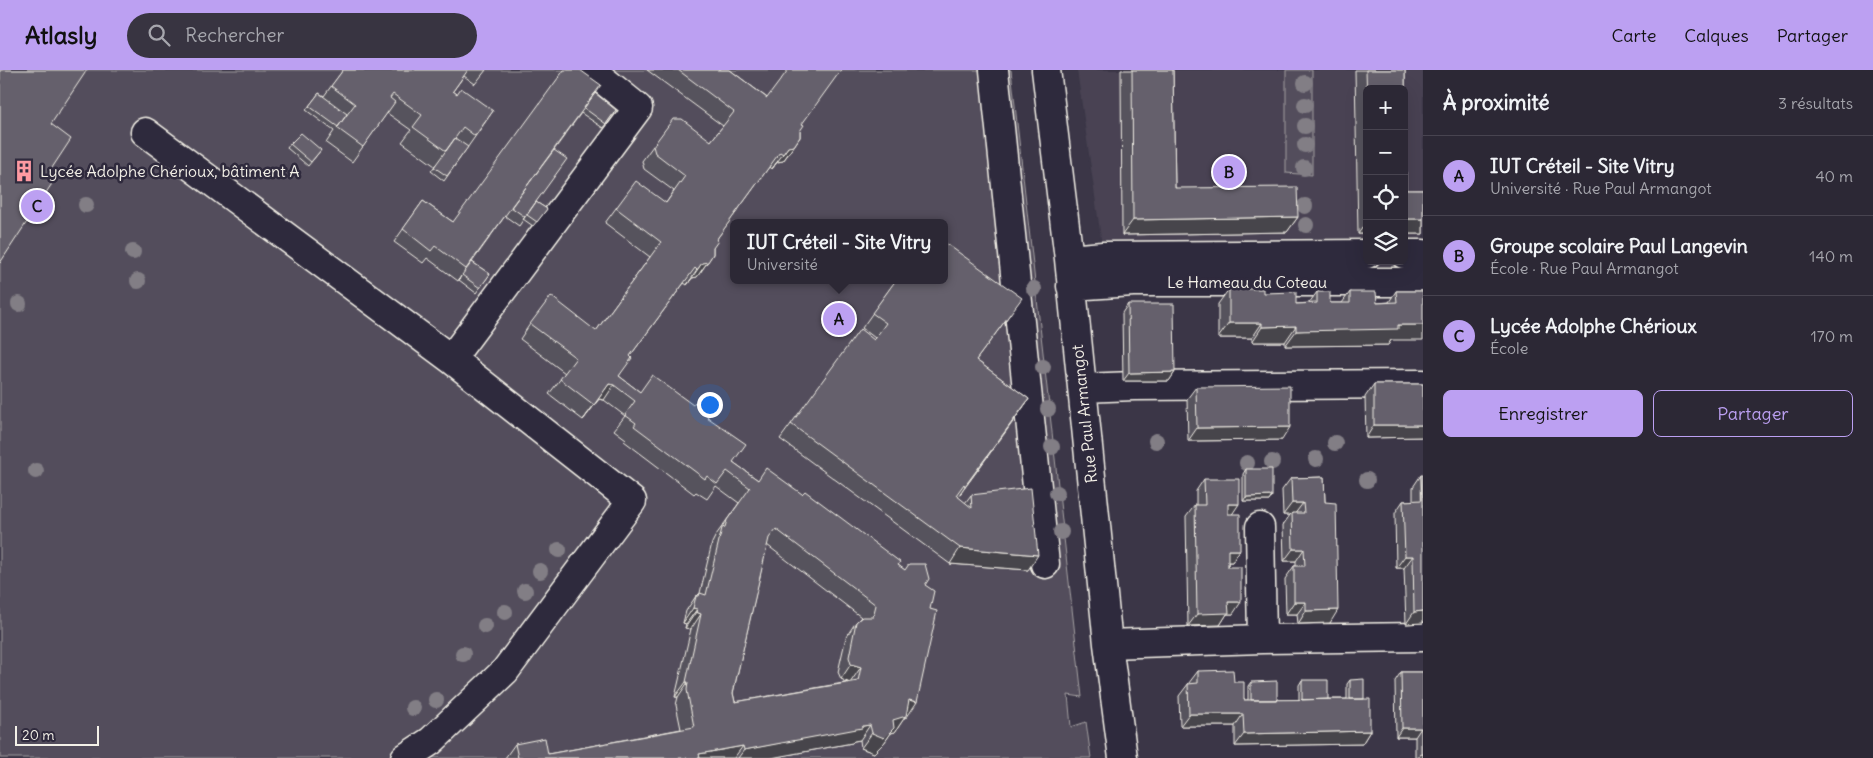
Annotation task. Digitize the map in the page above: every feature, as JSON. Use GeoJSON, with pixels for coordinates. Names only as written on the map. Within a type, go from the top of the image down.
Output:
{"type":"FeatureCollection","features":[{"type":"Feature","properties":{"kind":"street"},"geometry":{"type":"LineString","coordinates":[[451,359],[638,108],[590,70]]}},
{"type":"Feature","properties":{"kind":"street"},"geometry":{"type":"LineString","coordinates":[[994,70],[1045,564]]}},
{"type":"Feature","properties":{"kind":"street","name":"Rue Paul Armangot"},"geometry":{"type":"LineString","coordinates":[[1046,70],[1069,259],[1108,644],[1123,758]]}},
{"type":"Feature","properties":{"kind":"street"},"geometry":{"type":"LineString","coordinates":[[145,132],[451,359],[632,501],[505,671],[431,741],[405,758]]}},
{"type":"Feature","properties":{"kind":"street"},"geometry":{"type":"LineString","coordinates":[[1069,259],[1103,256],[1363,254]]}},
{"type":"Feature","properties":{"kind":"street"},"geometry":{"type":"LineString","coordinates":[[1408,254],[1423,254]]}},
{"type":"Feature","properties":{"kind":"street","name":"Le Hameau du Coteau"},"geometry":{"type":"LineString","coordinates":[[1071,286],[1133,282],[1423,282]]}},
{"type":"Feature","properties":{"kind":"street"},"geometry":{"type":"LineString","coordinates":[[1082,388],[1423,384]]}},
{"type":"Feature","properties":{"kind":"street"},"geometry":{"type":"LineString","coordinates":[[1260,527],[1262,639]]}},
{"type":"Feature","properties":{"kind":"street"},"geometry":{"type":"LineString","coordinates":[[1108,644],[1262,639],[1423,637]]}},
{"type":"Feature","properties":{"kind":"shaded area"},"geometry":{"type":"Polygon","coordinates":[[[0,70],[1011,70],[1082,697],[1068,695],[1071,727],[1086,722],[1091,758],[0,758],[0,70]]]}},
{"type":"Feature","properties":{"kind":"shaded area"},"geometry":{"type":"Polygon","coordinates":[[[1077,70],[1423,70],[1423,269],[1140,271],[1105,266],[1077,70]]]}},
{"type":"Feature","properties":{"kind":"shaded area"},"geometry":{"type":"Polygon","coordinates":[[[1286,70],[1312,70],[1312,175],[1286,173],[1286,70]]]}},
{"type":"Feature","properties":{"kind":"building"},"geometry":{"type":"Polygon","coordinates":[[[0,70],[87,70],[51,124],[71,139],[48,174],[55,179],[0,263],[0,70]]]}},
{"type":"Feature","properties":{"kind":"building"},"geometry":{"type":"Polygon","coordinates":[[[343,70],[468,70],[453,91],[457,94],[461,88],[493,111],[475,136],[463,127],[446,151],[413,127],[422,115],[393,94],[390,98],[395,102],[363,147],[337,128],[355,104],[331,86],[343,70]]]}},
{"type":"Feature","properties":{"kind":"building"},"geometry":{"type":"Polygon","coordinates":[[[564,70],[580,70],[601,85],[466,269],[435,246],[431,251],[403,229],[423,201],[453,222],[564,70]]]}},
{"type":"Feature","properties":{"kind":"building"},"geometry":{"type":"Polygon","coordinates":[[[678,70],[730,70],[767,98],[788,70],[841,70],[802,124],[804,125],[800,131],[800,137],[794,146],[788,147],[783,154],[780,152],[716,240],[718,241],[713,248],[713,254],[708,262],[702,263],[697,270],[695,268],[630,356],[632,358],[619,376],[640,392],[652,375],[693,405],[695,402],[710,413],[707,417],[746,444],[733,462],[758,480],[766,468],[802,494],[805,491],[900,562],[898,565],[905,570],[909,564],[925,564],[929,579],[925,585],[934,591],[930,609],[937,611],[917,702],[909,700],[906,716],[893,720],[894,728],[884,738],[872,733],[870,725],[744,750],[743,746],[699,754],[700,758],[518,758],[515,744],[545,738],[548,754],[694,727],[687,690],[688,682],[686,682],[701,614],[696,612],[697,609],[693,608],[696,596],[699,596],[700,593],[706,595],[722,528],[725,527],[727,520],[750,488],[727,471],[717,484],[707,476],[705,479],[634,426],[636,423],[625,415],[635,401],[614,385],[609,384],[594,405],[560,379],[576,358],[530,324],[551,296],[596,331],[661,242],[616,208],[636,181],[666,203],[685,176],[655,153],[653,146],[673,119],[682,119],[711,141],[734,112],[678,70]],[[776,529],[769,538],[733,693],[735,702],[858,681],[861,667],[851,664],[849,657],[856,622],[862,617],[873,617],[876,605],[776,529]]]}},
{"type":"Feature","properties":{"kind":"building"},"geometry":{"type":"Polygon","coordinates":[[[1132,70],[1173,70],[1175,188],[1297,187],[1298,217],[1133,220],[1132,70]]]}},
{"type":"Feature","properties":{"kind":"building"},"geometry":{"type":"Polygon","coordinates":[[[1366,70],[1405,70],[1405,85],[1366,85],[1366,70]]]}},
{"type":"Feature","properties":{"kind":"building"},"geometry":{"type":"Polygon","coordinates":[[[319,93],[347,114],[338,127],[309,106],[319,93]]]}},
{"type":"Feature","properties":{"kind":"building"},"geometry":{"type":"Polygon","coordinates":[[[595,93],[616,110],[606,124],[584,108],[595,93]]]}},
{"type":"Feature","properties":{"kind":"building"},"geometry":{"type":"Polygon","coordinates":[[[301,133],[321,150],[311,162],[290,144],[301,133]]]}},
{"type":"Feature","properties":{"kind":"building"},"geometry":{"type":"Polygon","coordinates":[[[455,138],[468,147],[447,176],[434,167],[455,138]]]}},
{"type":"Feature","properties":{"kind":"building"},"geometry":{"type":"Polygon","coordinates":[[[554,150],[567,159],[525,217],[511,207],[554,150]]]}},
{"type":"Feature","properties":{"kind":"building"},"geometry":{"type":"Polygon","coordinates":[[[1408,190],[1423,190],[1423,219],[1408,219],[1408,190]]]}},
{"type":"Feature","properties":{"kind":"building"},"geometry":{"type":"Polygon","coordinates":[[[536,202],[547,209],[537,222],[527,215],[536,202]]]}},
{"type":"Feature","properties":{"kind":"building"},"geometry":{"type":"Polygon","coordinates":[[[948,245],[1022,298],[976,360],[1029,399],[965,486],[964,484],[956,495],[972,508],[971,495],[1031,488],[1038,555],[960,548],[791,424],[860,329],[874,340],[886,323],[872,313],[893,284],[948,284],[948,245]]]}},
{"type":"Feature","properties":{"kind":"building"},"geometry":{"type":"Polygon","coordinates":[[[472,262],[490,274],[480,288],[462,275],[472,262]]]}},
{"type":"Feature","properties":{"kind":"building"},"geometry":{"type":"Polygon","coordinates":[[[1229,289],[1263,289],[1263,293],[1296,292],[1296,304],[1317,303],[1317,292],[1330,292],[1330,303],[1350,303],[1350,292],[1376,292],[1377,303],[1397,302],[1396,291],[1423,291],[1423,325],[1398,325],[1398,329],[1296,331],[1296,326],[1262,327],[1262,323],[1229,323],[1229,289]]]}},
{"type":"Feature","properties":{"kind":"building"},"geometry":{"type":"Polygon","coordinates":[[[1128,304],[1174,304],[1175,372],[1129,373],[1128,304]]]}},
{"type":"Feature","properties":{"kind":"building"},"geometry":{"type":"Polygon","coordinates":[[[1374,384],[1423,384],[1423,425],[1374,425],[1374,384]]]}},
{"type":"Feature","properties":{"kind":"building"},"geometry":{"type":"Polygon","coordinates":[[[1290,386],[1290,427],[1197,428],[1196,387],[1290,386]]]}},
{"type":"Feature","properties":{"kind":"building"},"geometry":{"type":"Polygon","coordinates":[[[1246,469],[1272,469],[1272,496],[1246,497],[1246,469]]]}},
{"type":"Feature","properties":{"kind":"building"},"geometry":{"type":"Polygon","coordinates":[[[1421,475],[1423,475],[1423,611],[1414,612],[1413,556],[1405,556],[1403,501],[1422,500],[1421,475]]]}},
{"type":"Feature","properties":{"kind":"building"},"geometry":{"type":"Polygon","coordinates":[[[1324,477],[1325,502],[1336,503],[1338,610],[1306,611],[1306,602],[1294,602],[1294,566],[1305,566],[1304,549],[1293,549],[1292,513],[1304,513],[1303,503],[1292,503],[1291,478],[1324,477]]]}},
{"type":"Feature","properties":{"kind":"building"},"geometry":{"type":"Polygon","coordinates":[[[1204,479],[1239,479],[1239,504],[1228,504],[1228,514],[1240,514],[1240,550],[1228,550],[1228,567],[1241,567],[1241,602],[1228,602],[1229,613],[1197,614],[1195,505],[1205,505],[1204,479]]]}},
{"type":"Feature","properties":{"kind":"building"},"geometry":{"type":"Polygon","coordinates":[[[1233,670],[1234,682],[1244,682],[1244,700],[1370,699],[1370,731],[1244,734],[1243,714],[1189,714],[1188,684],[1198,683],[1198,671],[1233,670]]]}},
{"type":"Feature","properties":{"kind":"building"},"geometry":{"type":"Polygon","coordinates":[[[1401,672],[1423,672],[1423,754],[1421,754],[1421,728],[1402,728],[1401,672]]]}},
{"type":"Feature","properties":{"kind":"building"},"geometry":{"type":"Polygon","coordinates":[[[1364,679],[1364,699],[1350,699],[1350,680],[1364,679]]]}},
{"type":"Feature","properties":{"kind":"building"},"geometry":{"type":"Polygon","coordinates":[[[1302,680],[1328,680],[1328,699],[1302,700],[1302,680]]]}},
{"type":"Feature","properties":{"kind":"building"},"geometry":{"type":"Polygon","coordinates":[[[1277,681],[1277,700],[1251,700],[1251,682],[1277,681]]]}},
{"type":"Feature","properties":{"kind":"place","name":"Lycée Adolphe Chérioux, bâtiment A"},"geometry":{"type":"Point","coordinates":[24,171]}},
{"type":"Feature","properties":{"kind":"place","name":"Groupe scolaire Paul Langevin"},"geometry":{"type":"Point","coordinates":[1229,172]}},
{"type":"Feature","properties":{"kind":"place","name":"Lycée Adolphe Chérioux"},"geometry":{"type":"Point","coordinates":[37,206]}},
{"type":"Feature","properties":{"kind":"place","name":"IUT Créteil - Site Vitry"},"geometry":{"type":"Point","coordinates":[839,319]}}]}
